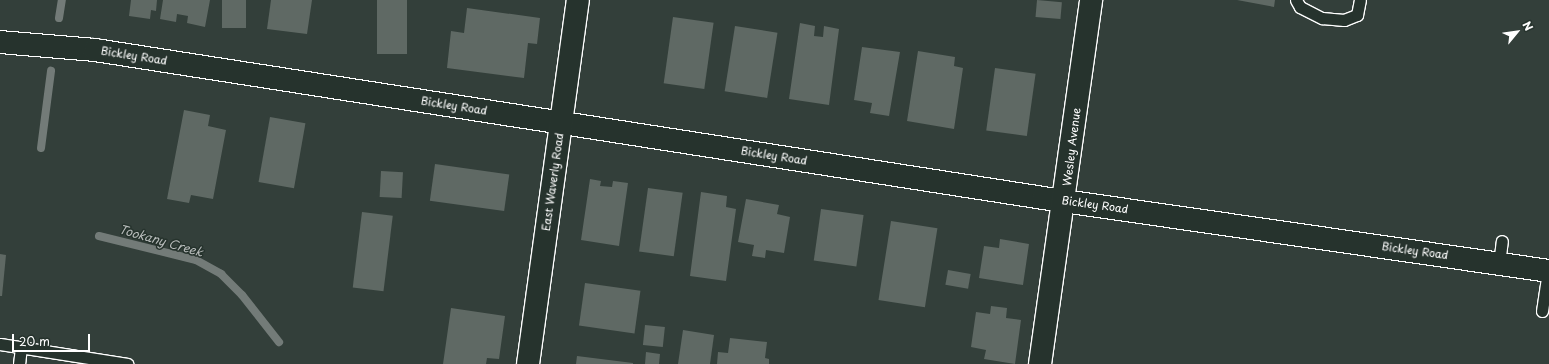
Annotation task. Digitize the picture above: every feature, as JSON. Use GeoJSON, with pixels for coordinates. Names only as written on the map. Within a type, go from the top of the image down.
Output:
{"type":"FeatureCollection","features":[{"type":"Feature","properties":{"kind":"street","name":"East Waverly Road"},"geometry":{"type":"LineString","coordinates":[[528,364],[578,0]]}},
{"type":"Feature","properties":{"kind":"street","name":"Wesley Avenue"},"geometry":{"type":"LineString","coordinates":[[1040,364],[1065,201],[1091,0]]}},
{"type":"Feature","properties":{"kind":"street","name":"Bickley Road"},"geometry":{"type":"LineString","coordinates":[[0,42],[95,50],[1065,201],[1549,271]]}},
{"type":"Feature","properties":{"kind":"lane"},"geometry":{"type":"LineString","coordinates":[[1296,0],[1300,7],[1322,18],[1344,20],[1357,15],[1360,0]]}},
{"type":"Feature","properties":{"kind":"lane"},"geometry":{"type":"LineString","coordinates":[[1499,264],[1502,241]]}},
{"type":"Feature","properties":{"kind":"lane"},"geometry":{"type":"LineString","coordinates":[[1542,311],[1549,271]]}},
{"type":"Feature","properties":{"kind":"lane"},"geometry":{"type":"LineString","coordinates":[[0,344],[94,361],[127,364]]}},
{"type":"Feature","properties":{"kind":"lane"},"geometry":{"type":"LineString","coordinates":[[19,364],[22,347]]}},
{"type":"Feature","properties":{"kind":"building"},"geometry":{"type":"Polygon","coordinates":[[[131,0],[157,0],[156,11],[151,10],[150,19],[129,16],[131,0]]]}},
{"type":"Feature","properties":{"kind":"building"},"geometry":{"type":"Polygon","coordinates":[[[163,0],[210,0],[205,27],[187,23],[188,16],[177,14],[176,22],[160,19],[163,0]]]}},
{"type":"Feature","properties":{"kind":"building"},"geometry":{"type":"Polygon","coordinates":[[[222,0],[246,0],[246,28],[222,28],[222,0]]]}},
{"type":"Feature","properties":{"kind":"building"},"geometry":{"type":"Polygon","coordinates":[[[271,0],[312,0],[307,34],[267,29],[271,0]]]}},
{"type":"Feature","properties":{"kind":"building"},"geometry":{"type":"Polygon","coordinates":[[[377,0],[407,0],[407,54],[377,54],[377,0]]]}},
{"type":"Feature","properties":{"kind":"building"},"geometry":{"type":"Polygon","coordinates":[[[1037,0],[1062,2],[1060,19],[1036,17],[1037,0]]]}},
{"type":"Feature","properties":{"kind":"building"},"geometry":{"type":"Polygon","coordinates":[[[1237,0],[1275,0],[1274,7],[1237,0]]]}},
{"type":"Feature","properties":{"kind":"building"},"geometry":{"type":"Polygon","coordinates":[[[467,8],[540,18],[537,44],[528,43],[524,78],[447,68],[451,31],[464,33],[467,8]]]}},
{"type":"Feature","properties":{"kind":"building"},"geometry":{"type":"Polygon","coordinates":[[[673,17],[714,23],[704,89],[664,83],[673,17]]]}},
{"type":"Feature","properties":{"kind":"building"},"geometry":{"type":"Polygon","coordinates":[[[800,23],[815,26],[814,36],[823,37],[824,26],[839,29],[829,105],[789,99],[800,23]]]}},
{"type":"Feature","properties":{"kind":"building"},"geometry":{"type":"Polygon","coordinates":[[[735,26],[777,33],[767,98],[725,91],[735,26]]]}},
{"type":"Feature","properties":{"kind":"building"},"geometry":{"type":"Polygon","coordinates":[[[862,47],[900,52],[889,116],[870,113],[872,103],[854,100],[862,47]]]}},
{"type":"Feature","properties":{"kind":"building"},"geometry":{"type":"Polygon","coordinates":[[[918,51],[955,57],[954,66],[963,68],[954,129],[907,121],[918,51]]]}},
{"type":"Feature","properties":{"kind":"building"},"geometry":{"type":"Polygon","coordinates":[[[995,68],[1036,74],[1027,136],[986,130],[995,68]]]}},
{"type":"Feature","properties":{"kind":"building"},"geometry":{"type":"Polygon","coordinates":[[[184,110],[210,115],[208,126],[226,130],[213,199],[191,195],[189,203],[167,199],[184,110]]]}},
{"type":"Feature","properties":{"kind":"building"},"geometry":{"type":"Polygon","coordinates":[[[270,117],[305,123],[294,188],[259,182],[270,117]]]}},
{"type":"Feature","properties":{"kind":"building"},"geometry":{"type":"Polygon","coordinates":[[[435,164],[509,174],[504,211],[430,201],[435,164]]]}},
{"type":"Feature","properties":{"kind":"building"},"geometry":{"type":"Polygon","coordinates":[[[381,171],[403,172],[402,198],[380,197],[381,171]]]}},
{"type":"Feature","properties":{"kind":"building"},"geometry":{"type":"Polygon","coordinates":[[[590,179],[601,181],[600,186],[612,187],[613,181],[628,183],[619,246],[581,240],[590,179]]]}},
{"type":"Feature","properties":{"kind":"building"},"geometry":{"type":"Polygon","coordinates":[[[648,188],[683,193],[674,256],[639,251],[648,188]]]}},
{"type":"Feature","properties":{"kind":"building"},"geometry":{"type":"Polygon","coordinates":[[[701,192],[727,196],[726,207],[736,209],[726,281],[690,276],[701,192]]]}},
{"type":"Feature","properties":{"kind":"building"},"geometry":{"type":"Polygon","coordinates":[[[746,199],[779,205],[777,214],[790,217],[784,253],[766,250],[765,258],[752,256],[754,245],[738,242],[746,199]]]}},
{"type":"Feature","properties":{"kind":"building"},"geometry":{"type":"Polygon","coordinates":[[[821,209],[864,215],[856,266],[814,260],[821,209]]]}},
{"type":"Feature","properties":{"kind":"building"},"geometry":{"type":"Polygon","coordinates":[[[362,212],[393,216],[384,291],[353,287],[362,212]]]}},
{"type":"Feature","properties":{"kind":"building"},"geometry":{"type":"Polygon","coordinates":[[[891,221],[937,228],[925,307],[878,300],[891,221]]]}},
{"type":"Feature","properties":{"kind":"building"},"geometry":{"type":"Polygon","coordinates":[[[1000,239],[1029,244],[1023,285],[979,278],[984,246],[999,248],[1000,239]]]}},
{"type":"Feature","properties":{"kind":"building"},"geometry":{"type":"Polygon","coordinates":[[[0,254],[6,255],[2,296],[0,296],[0,254]]]}},
{"type":"Feature","properties":{"kind":"building"},"geometry":{"type":"Polygon","coordinates":[[[948,270],[971,274],[968,289],[945,285],[948,270]]]}},
{"type":"Feature","properties":{"kind":"building"},"geometry":{"type":"Polygon","coordinates":[[[585,283],[640,291],[634,333],[579,326],[585,283]]]}},
{"type":"Feature","properties":{"kind":"building"},"geometry":{"type":"Polygon","coordinates":[[[991,306],[1007,308],[1006,318],[1021,320],[1015,364],[984,359],[986,350],[971,347],[976,312],[990,314],[991,306]]]}},
{"type":"Feature","properties":{"kind":"building"},"geometry":{"type":"Polygon","coordinates":[[[451,308],[505,316],[499,359],[487,358],[486,364],[443,364],[451,308]]]}},
{"type":"Feature","properties":{"kind":"building"},"geometry":{"type":"Polygon","coordinates":[[[645,325],[665,327],[663,347],[643,345],[645,325]]]}},
{"type":"Feature","properties":{"kind":"building"},"geometry":{"type":"Polygon","coordinates":[[[683,330],[714,335],[710,364],[678,364],[683,330]]]}},
{"type":"Feature","properties":{"kind":"building"},"geometry":{"type":"Polygon","coordinates":[[[730,338],[767,342],[765,358],[769,359],[769,364],[717,364],[718,352],[728,353],[730,338]]]}},
{"type":"Feature","properties":{"kind":"building"},"geometry":{"type":"Polygon","coordinates":[[[646,352],[660,354],[659,364],[645,364],[646,352]]]}},
{"type":"Feature","properties":{"kind":"building"},"geometry":{"type":"Polygon","coordinates":[[[577,356],[633,363],[633,364],[576,364],[577,356]]]}},
{"type":"Feature","properties":{"kind":"waterway","name":"Tookany Creek"},"geometry":{"type":"LineString","coordinates":[[59,18],[62,0]]}},
{"type":"Feature","properties":{"kind":"waterway","name":"Tookany Creek"},"geometry":{"type":"LineString","coordinates":[[41,148],[51,71]]}},
{"type":"Feature","properties":{"kind":"waterway","name":"Tookany Creek"},"geometry":{"type":"LineString","coordinates":[[99,236],[196,260],[221,274],[242,295],[279,342]]}}]}
